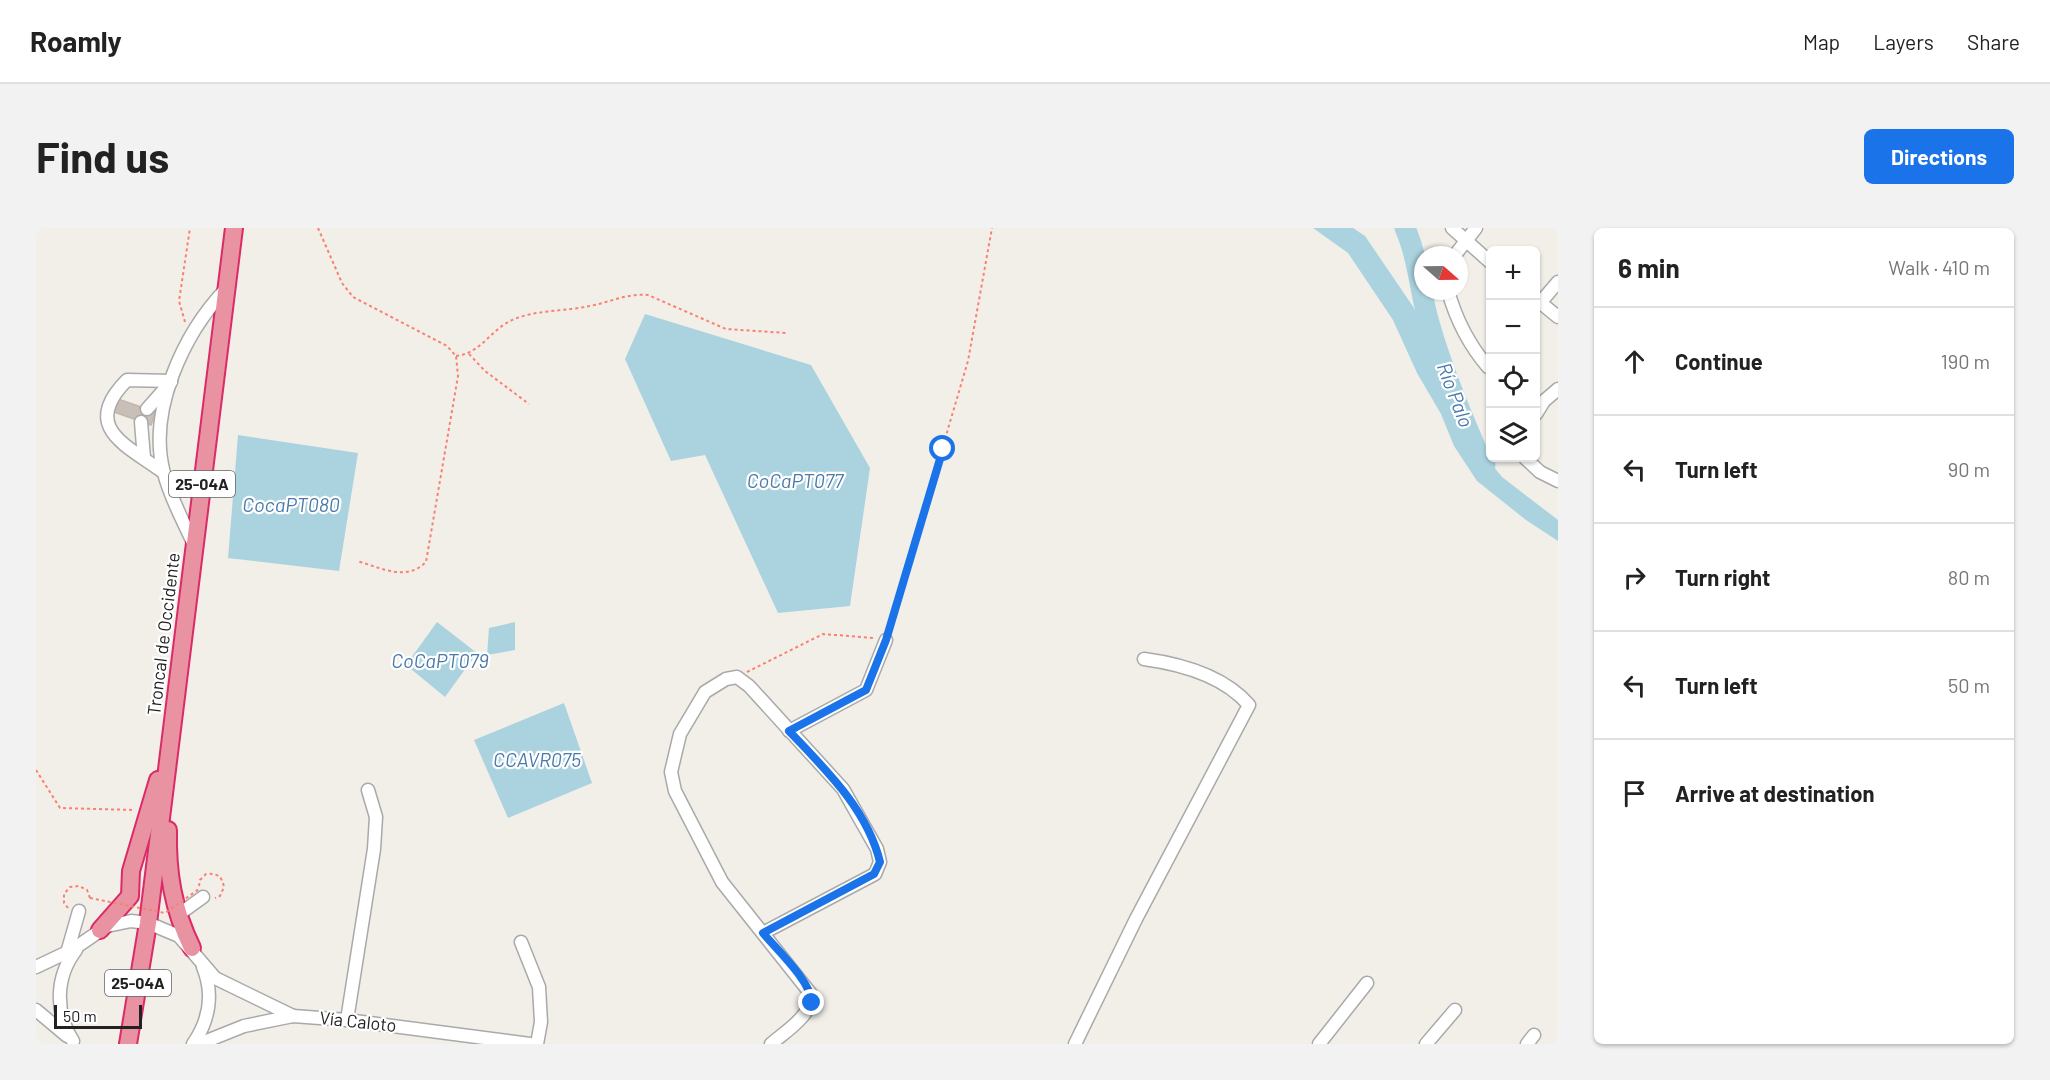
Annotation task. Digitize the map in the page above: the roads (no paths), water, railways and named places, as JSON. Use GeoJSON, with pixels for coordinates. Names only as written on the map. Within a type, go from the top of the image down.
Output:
{"type":"FeatureCollection","features":[{"type":"Feature","properties":{"kind":"highway","name":"Troncal de Occidente"},"geometry":{"type":"LineString","coordinates":[[128,1044],[148,922],[234,228]]}},
{"type":"Feature","properties":{"kind":"highway"},"geometry":{"type":"LineString","coordinates":[[100,930],[130,896],[131,871],[171,739]]}},
{"type":"Feature","properties":{"kind":"highway"},"geometry":{"type":"LineString","coordinates":[[171,739],[168,868],[178,915],[192,948]]}},
{"type":"Feature","properties":{"kind":"street"},"geometry":{"type":"LineString","coordinates":[[1452,228],[1486,258]]}},
{"type":"Feature","properties":{"kind":"street"},"geometry":{"type":"LineString","coordinates":[[1461,246],[1476,228]]}},
{"type":"Feature","properties":{"kind":"street"},"geometry":{"type":"LineString","coordinates":[[1539,300],[1558,282]]}},
{"type":"Feature","properties":{"kind":"street"},"geometry":{"type":"LineString","coordinates":[[194,547],[163,472],[160,428],[171,381],[183,351],[207,309],[226,289]]}},
{"type":"Feature","properties":{"kind":"street"},"geometry":{"type":"LineString","coordinates":[[1452,300],[1475,352],[1486,365]]}},
{"type":"Feature","properties":{"kind":"street"},"geometry":{"type":"LineString","coordinates":[[1540,304],[1558,317]]}},
{"type":"Feature","properties":{"kind":"street"},"geometry":{"type":"LineString","coordinates":[[163,472],[112,435],[107,419],[115,392],[127,380],[171,381]]}},
{"type":"Feature","properties":{"kind":"street"},"geometry":{"type":"LineString","coordinates":[[147,409],[171,381]]}},
{"type":"Feature","properties":{"kind":"street"},"geometry":{"type":"LineString","coordinates":[[1540,408],[1558,389]]}},
{"type":"Feature","properties":{"kind":"street"},"geometry":{"type":"LineString","coordinates":[[141,422],[144,458]]}},
{"type":"Feature","properties":{"kind":"street"},"geometry":{"type":"LineString","coordinates":[[1529,462],[1540,472],[1558,481]]}},
{"type":"Feature","properties":{"kind":"street"},"geometry":{"type":"LineString","coordinates":[[789,731],[866,690],[886,640]]}},
{"type":"Feature","properties":{"kind":"street"},"geometry":{"type":"LineString","coordinates":[[1075,1044],[1136,919],[1249,705],[1243,698],[1199,670],[1144,659]]}},
{"type":"Feature","properties":{"kind":"street"},"geometry":{"type":"LineString","coordinates":[[763,933],[874,874],[880,862],[877,849],[843,789],[749,686],[736,677],[726,679],[705,692],[680,734],[671,772],[675,791],[722,882],[812,994],[812,1003],[804,1015],[771,1044]]}},
{"type":"Feature","properties":{"kind":"street"},"geometry":{"type":"LineString","coordinates":[[347,1020],[374,849],[376,817],[368,790]]}},
{"type":"Feature","properties":{"kind":"street"},"geometry":{"type":"LineString","coordinates":[[178,915],[204,897]]}},
{"type":"Feature","properties":{"kind":"street"},"geometry":{"type":"LineString","coordinates":[[67,952],[79,911]]}},
{"type":"Feature","properties":{"kind":"street","name":"Vía Caloto"},"geometry":{"type":"LineString","coordinates":[[36,967],[67,952],[100,930],[123,922],[148,922],[172,931],[192,948],[202,963],[223,982],[293,1016]]}},
{"type":"Feature","properties":{"kind":"street"},"geometry":{"type":"LineString","coordinates":[[74,1042],[62,1018],[60,984],[69,960],[85,940]]}},
{"type":"Feature","properties":{"kind":"street"},"geometry":{"type":"LineString","coordinates":[[521,942],[539,987],[541,1022],[537,1044]]}},
{"type":"Feature","properties":{"kind":"street"},"geometry":{"type":"LineString","coordinates":[[193,1044],[203,1027],[208,1009],[208,981],[202,963]]}},
{"type":"Feature","properties":{"kind":"street"},"geometry":{"type":"LineString","coordinates":[[1322,1043],[1367,983]]}},
{"type":"Feature","properties":{"kind":"street"},"geometry":{"type":"LineString","coordinates":[[36,1010],[74,1042]]}},
{"type":"Feature","properties":{"kind":"street"},"geometry":{"type":"LineString","coordinates":[[1426,1044],[1455,1011]]}},
{"type":"Feature","properties":{"kind":"street","name":"Vía Caloto"},"geometry":{"type":"LineString","coordinates":[[199,1044],[244,1026],[293,1016],[347,1020],[530,1044]]}},
{"type":"Feature","properties":{"kind":"water"},"geometry":{"type":"Polygon","coordinates":[[[1313,228],[1353,228],[1365,236],[1414,308],[1464,430],[1486,457],[1486,462],[1490,462],[1502,477],[1558,520],[1558,541],[1526,520],[1477,481],[1454,446],[1441,414],[1417,373],[1393,320],[1348,253],[1313,228]]]}},
{"type":"Feature","properties":{"kind":"water","name":"CoCaPT077"},"geometry":{"type":"Polygon","coordinates":[[[645,314],[811,365],[870,468],[850,606],[778,613],[705,455],[671,461],[625,359],[645,314]]]}},
{"type":"Feature","properties":{"kind":"water","name":"CocaPT080"},"geometry":{"type":"Polygon","coordinates":[[[238,435],[358,453],[339,571],[228,558],[238,435]]]}},
{"type":"Feature","properties":{"kind":"water","name":"CoCaPT079"},"geometry":{"type":"Polygon","coordinates":[[[437,622],[477,653],[445,697],[406,665],[437,622]]]}},
{"type":"Feature","properties":{"kind":"water"},"geometry":{"type":"Polygon","coordinates":[[[515,622],[515,650],[487,655],[489,628],[515,622]]]}},
{"type":"Feature","properties":{"kind":"water","name":"CCAVR075"},"geometry":{"type":"Polygon","coordinates":[[[564,703],[592,783],[508,818],[474,740],[564,703]]]}},
{"type":"Feature","properties":{"kind":"waterway","name":"Río Palo"},"geometry":{"type":"LineString","coordinates":[[1405,228],[1413,251],[1434,340],[1452,391],[1485,465]]}}]}
